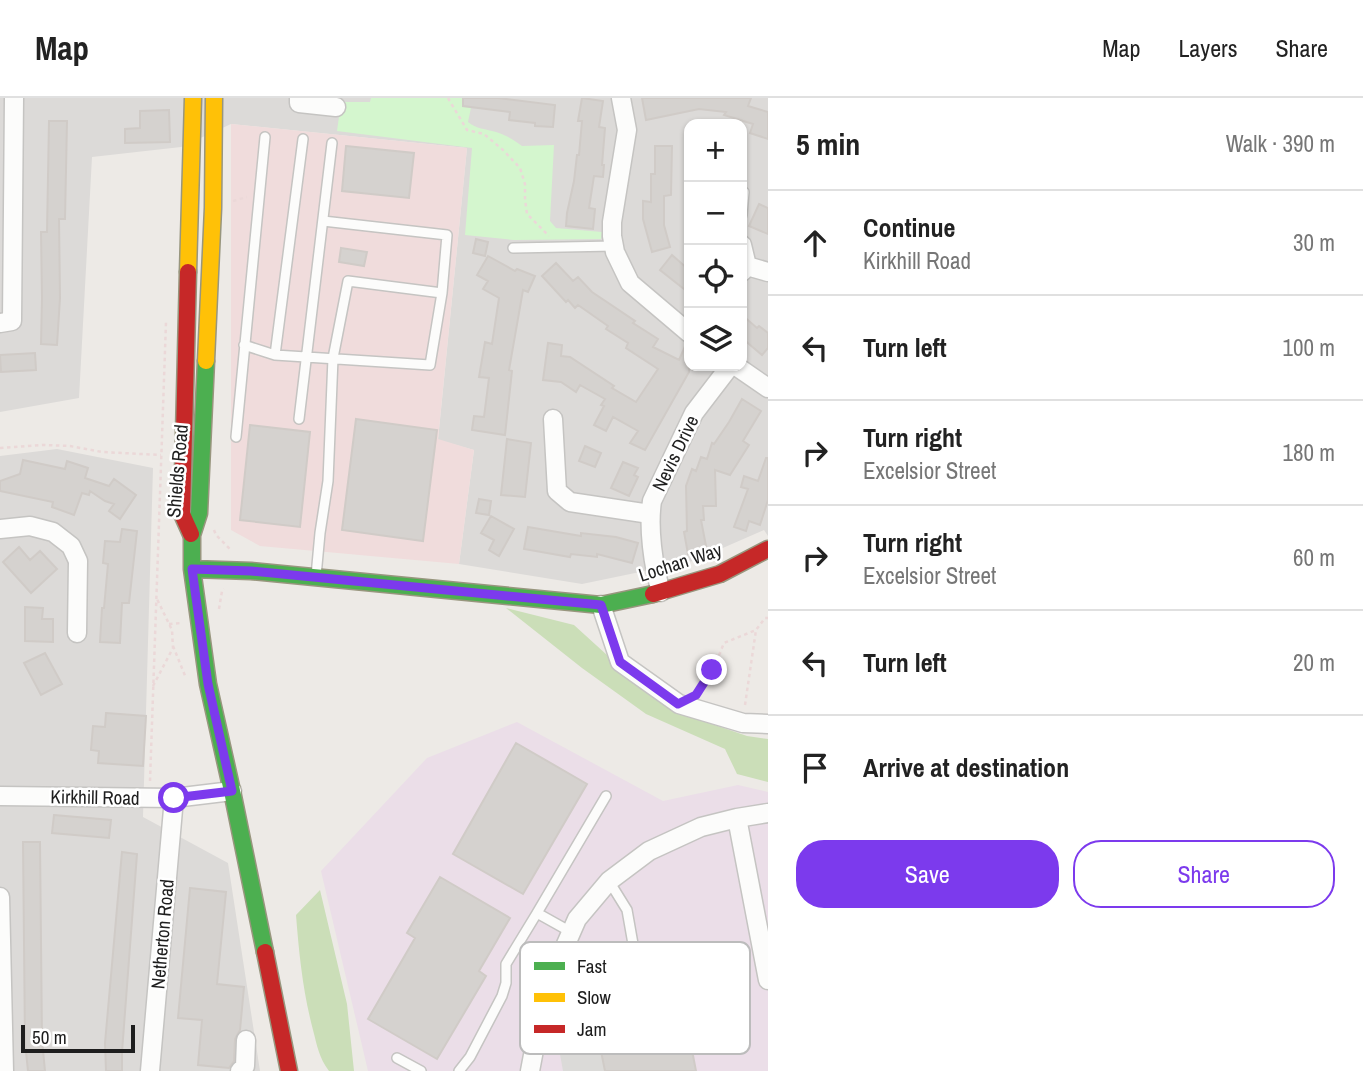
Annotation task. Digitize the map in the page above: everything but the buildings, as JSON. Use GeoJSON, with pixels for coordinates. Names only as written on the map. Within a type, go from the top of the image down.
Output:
{"type":"FeatureCollection","features":[{"type":"Feature","properties":{"kind":"main road","name":"Shields Road"},"geometry":{"type":"LineString","coordinates":[[192,534],[182,514],[193,98]]}},
{"type":"Feature","properties":{"kind":"main road","name":"Shields Road"},"geometry":{"type":"LineString","coordinates":[[192,534],[199,513],[213,208],[214,98]]}},
{"type":"Feature","properties":{"kind":"main road"},"geometry":{"type":"LineString","coordinates":[[192,534],[192,569],[208,684],[289,1071]]}},
{"type":"Feature","properties":{"kind":"main road","name":"Lochan Way"},"geometry":{"type":"LineString","coordinates":[[192,569],[251,571],[601,605],[661,592],[720,574],[768,549]]}},
{"type":"Feature","properties":{"kind":"street"},"geometry":{"type":"LineString","coordinates":[[0,324],[12,321],[14,98]]}},
{"type":"Feature","properties":{"kind":"street"},"geometry":{"type":"LineString","coordinates":[[299,98],[299,103],[336,107]]}},
{"type":"Feature","properties":{"kind":"street"},"geometry":{"type":"LineString","coordinates":[[621,98],[627,130],[612,222],[615,252],[630,283],[684,329]]}},
{"type":"Feature","properties":{"kind":"street"},"geometry":{"type":"LineString","coordinates":[[747,269],[768,272]]}},
{"type":"Feature","properties":{"kind":"street","name":"Nevis Drive"},"geometry":{"type":"LineString","coordinates":[[661,592],[656,576],[650,514],[652,501],[694,413],[726,371]]}},
{"type":"Feature","properties":{"kind":"street"},"geometry":{"type":"LineString","coordinates":[[743,371],[768,388]]}},
{"type":"Feature","properties":{"kind":"street"},"geometry":{"type":"LineString","coordinates":[[554,419],[557,491],[570,502],[650,514]]}},
{"type":"Feature","properties":{"kind":"street"},"geometry":{"type":"LineString","coordinates":[[0,529],[30,526],[53,532],[71,546],[78,561],[77,633]]}},
{"type":"Feature","properties":{"kind":"street"},"geometry":{"type":"LineString","coordinates":[[601,605],[620,662],[678,704],[743,723],[768,724]]}},
{"type":"Feature","properties":{"kind":"street","name":"Kirkhill Road"},"geometry":{"type":"LineString","coordinates":[[0,796],[174,798],[232,791]]}},
{"type":"Feature","properties":{"kind":"street","name":"Netherton Road"},"geometry":{"type":"LineString","coordinates":[[150,1071],[174,798]]}},
{"type":"Feature","properties":{"kind":"street"},"geometry":{"type":"LineString","coordinates":[[567,942],[577,919],[609,881],[649,851],[701,827],[768,813]]}},
{"type":"Feature","properties":{"kind":"street"},"geometry":{"type":"LineString","coordinates":[[737,818],[768,980]]}},
{"type":"Feature","properties":{"kind":"street"},"geometry":{"type":"LineString","coordinates":[[0,897],[4,1071]]}},
{"type":"Feature","properties":{"kind":"street"},"geometry":{"type":"LineString","coordinates":[[240,1071],[245,1066],[246,1040]]}},
{"type":"Feature","properties":{"kind":"lane"},"geometry":{"type":"LineString","coordinates":[[236,437],[265,137]]}},
{"type":"Feature","properties":{"kind":"lane"},"geometry":{"type":"LineString","coordinates":[[275,355],[303,139]]}},
{"type":"Feature","properties":{"kind":"lane"},"geometry":{"type":"LineString","coordinates":[[299,419],[332,143]]}},
{"type":"Feature","properties":{"kind":"lane"},"geometry":{"type":"LineString","coordinates":[[244,345],[275,355],[430,365],[442,293],[447,235],[323,221]]}},
{"type":"Feature","properties":{"kind":"lane"},"geometry":{"type":"LineString","coordinates":[[513,248],[614,246]]}},
{"type":"Feature","properties":{"kind":"lane"},"geometry":{"type":"LineString","coordinates":[[316,578],[328,481],[332,358],[348,281],[442,293]]}},
{"type":"Feature","properties":{"kind":"lane"},"geometry":{"type":"LineString","coordinates":[[459,1071],[470,1057],[502,996],[506,984],[506,964],[606,796]]}},
{"type":"Feature","properties":{"kind":"lane"},"geometry":{"type":"LineString","coordinates":[[609,881],[626,910],[633,942]]}},
{"type":"Feature","properties":{"kind":"lane"},"geometry":{"type":"LineString","coordinates":[[537,913],[571,932]]}},
{"type":"Feature","properties":{"kind":"lane"},"geometry":{"type":"LineString","coordinates":[[397,1058],[421,1071]]}},
{"type":"Feature","properties":{"kind":"path"},"geometry":{"type":"LineString","coordinates":[[448,98],[467,130],[484,134],[520,168],[525,184],[527,214],[549,236]]}},
{"type":"Feature","properties":{"kind":"path"},"geometry":{"type":"LineString","coordinates":[[213,208],[247,197],[258,204]]}},
{"type":"Feature","properties":{"kind":"path"},"geometry":{"type":"LineString","coordinates":[[0,449],[42,445],[69,446],[102,452],[161,455]]}},
{"type":"Feature","properties":{"kind":"path"},"geometry":{"type":"LineString","coordinates":[[153,687],[173,648],[172,630],[156,596]]}},
{"type":"Feature","properties":{"kind":"path"},"geometry":{"type":"LineString","coordinates":[[743,723],[756,631],[765,618],[768,618]]}},
{"type":"Feature","properties":{"kind":"path"},"geometry":{"type":"LineString","coordinates":[[678,704],[696,695],[712,670],[724,643],[756,631]]}},
{"type":"Feature","properties":{"kind":"shaded area"},"geometry":{"type":"Polygon","coordinates":[[[0,98],[768,98],[768,536],[764,530],[693,561],[582,584],[459,564],[474,450],[438,440],[467,148],[231,124],[181,147],[92,157],[79,398],[0,412],[0,98]]]}},
{"type":"Feature","properties":{"kind":"shaded area"},"geometry":{"type":"Polygon","coordinates":[[[231,124],[467,148],[438,439],[474,450],[459,564],[260,546],[231,530],[231,124]]]}},
{"type":"Feature","properties":{"kind":"shaded area"},"geometry":{"type":"Polygon","coordinates":[[[57,449],[153,468],[143,817],[228,863],[260,1071],[0,1071],[0,456],[57,449]]]}},
{"type":"Feature","properties":{"kind":"shaded area"},"geometry":{"type":"Polygon","coordinates":[[[517,722],[663,801],[738,785],[768,792],[768,1071],[368,1071],[321,871],[427,758],[517,722]]]}},
{"type":"Feature","properties":{"kind":"shaded area"},"geometry":{"type":"Polygon","coordinates":[[[560,1054],[602,1054],[605,1071],[563,1071],[560,1054]]]}},
{"type":"Feature","properties":{"kind":"green space"},"geometry":{"type":"Polygon","coordinates":[[[371,98],[473,98],[468,122],[471,124],[503,135],[522,146],[554,145],[550,221],[556,228],[602,232],[601,239],[514,240],[465,235],[472,148],[337,131],[341,102],[370,102],[371,98]]]}},
{"type":"Feature","properties":{"kind":"green space"},"geometry":{"type":"Polygon","coordinates":[[[506,608],[574,625],[650,692],[706,722],[747,736],[768,739],[768,782],[737,774],[725,749],[646,714],[506,608]]]}},
{"type":"Feature","properties":{"kind":"green space"},"geometry":{"type":"Polygon","coordinates":[[[320,890],[347,1004],[354,1071],[329,1071],[317,1046],[307,1001],[296,915],[320,890]]]}},
{"type":"Feature","properties":{"kind":"traffic: fast"},"geometry":{"type":"LineString","coordinates":[[206,361],[199,513],[192,535],[192,569],[208,684],[265,952]]}},
{"type":"Feature","properties":{"kind":"traffic: fast"},"geometry":{"type":"LineString","coordinates":[[192,569],[251,571],[601,605],[653,594]]}},
{"type":"Feature","properties":{"kind":"traffic: slow"},"geometry":{"type":"LineString","coordinates":[[188,272],[193,98]]}},
{"type":"Feature","properties":{"kind":"traffic: slow"},"geometry":{"type":"LineString","coordinates":[[206,361],[213,208],[214,98]]}},
{"type":"Feature","properties":{"kind":"traffic: jam"},"geometry":{"type":"LineString","coordinates":[[188,272],[182,514],[191,534]]}},
{"type":"Feature","properties":{"kind":"traffic: jam"},"geometry":{"type":"LineString","coordinates":[[653,594],[720,574],[768,549]]}},
{"type":"Feature","properties":{"kind":"traffic: jam"},"geometry":{"type":"LineString","coordinates":[[265,952],[289,1071]]}},
{"type":"Feature","properties":{"kind":"route"},"geometry":{"type":"LineString","coordinates":[[174,798],[232,791],[208,684],[192,569],[251,571],[601,605],[620,662],[678,704],[696,695],[712,670]]}}]}
